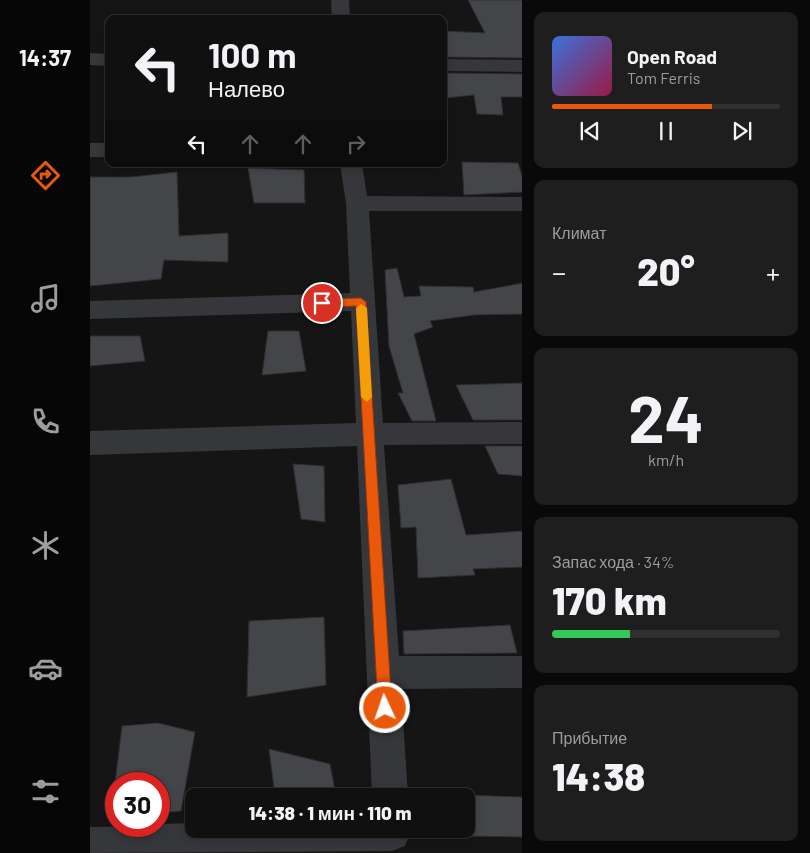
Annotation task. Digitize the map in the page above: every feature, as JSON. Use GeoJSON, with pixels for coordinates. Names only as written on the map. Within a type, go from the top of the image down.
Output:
{"type":"FeatureCollection","features":[{"type":"Feature","properties":{"kind":"street"},"geometry":{"type":"LineString","coordinates":[[340,0],[341,15]]}},
{"type":"Feature","properties":{"kind":"street"},"geometry":{"type":"LineString","coordinates":[[90,60],[105,60]]}},
{"type":"Feature","properties":{"kind":"street"},"geometry":{"type":"LineString","coordinates":[[447,65],[522,66]]}},
{"type":"Feature","properties":{"kind":"street"},"geometry":{"type":"LineString","coordinates":[[90,150],[105,150]]}},
{"type":"Feature","properties":{"kind":"street"},"geometry":{"type":"LineString","coordinates":[[351,167],[357,203],[361,302],[390,788]]}},
{"type":"Feature","properties":{"kind":"street"},"geometry":{"type":"LineString","coordinates":[[357,203],[522,204]]}},
{"type":"Feature","properties":{"kind":"street"},"geometry":{"type":"LineString","coordinates":[[90,310],[361,302]]}},
{"type":"Feature","properties":{"kind":"street"},"geometry":{"type":"LineString","coordinates":[[90,443],[369,434],[522,433]]}},
{"type":"Feature","properties":{"kind":"street"},"geometry":{"type":"LineString","coordinates":[[383,673],[522,672]]}},
{"type":"Feature","properties":{"kind":"street"},"geometry":{"type":"LineString","coordinates":[[90,846],[393,838]]}},
{"type":"Feature","properties":{"kind":"building"},"geometry":{"type":"Polygon","coordinates":[[[468,0],[522,0],[522,58],[447,57],[447,31],[485,33],[468,0]]]}},
{"type":"Feature","properties":{"kind":"building"},"geometry":{"type":"Polygon","coordinates":[[[447,73],[522,74],[522,97],[501,97],[503,115],[477,114],[474,95],[447,98],[447,73]]]}},
{"type":"Feature","properties":{"kind":"building"},"geometry":{"type":"Polygon","coordinates":[[[462,162],[518,163],[522,176],[522,192],[464,195],[462,162]]]}},
{"type":"Feature","properties":{"kind":"building"},"geometry":{"type":"Polygon","coordinates":[[[248,168],[304,170],[305,203],[254,203],[248,168]]]}},
{"type":"Feature","properties":{"kind":"building"},"geometry":{"type":"Polygon","coordinates":[[[177,172],[179,236],[228,233],[228,262],[164,260],[161,279],[90,286],[90,177],[131,177],[177,172]]]}},
{"type":"Feature","properties":{"kind":"building"},"geometry":{"type":"Polygon","coordinates":[[[397,268],[404,297],[421,296],[419,286],[473,287],[474,292],[522,283],[522,314],[474,315],[430,321],[433,327],[414,334],[436,421],[412,421],[398,393],[403,393],[389,346],[385,270],[397,268]]]}},
{"type":"Feature","properties":{"kind":"building"},"geometry":{"type":"Polygon","coordinates":[[[268,331],[299,331],[306,371],[262,375],[268,331]]]}},
{"type":"Feature","properties":{"kind":"building"},"geometry":{"type":"Polygon","coordinates":[[[90,336],[140,336],[145,361],[90,366],[90,336]]]}},
{"type":"Feature","properties":{"kind":"building"},"geometry":{"type":"Polygon","coordinates":[[[522,383],[522,420],[473,420],[456,385],[522,383]]]}},
{"type":"Feature","properties":{"kind":"building"},"geometry":{"type":"Polygon","coordinates":[[[485,446],[522,446],[522,476],[498,474],[485,446]]]}},
{"type":"Feature","properties":{"kind":"building"},"geometry":{"type":"Polygon","coordinates":[[[293,464],[324,466],[325,522],[301,519],[293,464]]]}},
{"type":"Feature","properties":{"kind":"building"},"geometry":{"type":"Polygon","coordinates":[[[451,479],[466,535],[522,531],[522,567],[473,569],[475,575],[418,578],[416,527],[401,528],[398,485],[451,479]]]}},
{"type":"Feature","properties":{"kind":"building"},"geometry":{"type":"Polygon","coordinates":[[[324,617],[326,685],[247,697],[249,621],[324,617]]]}},
{"type":"Feature","properties":{"kind":"building"},"geometry":{"type":"Polygon","coordinates":[[[510,625],[517,653],[404,654],[403,631],[510,625]]]}},
{"type":"Feature","properties":{"kind":"building"},"geometry":{"type":"Polygon","coordinates":[[[158,723],[195,732],[181,811],[170,812],[170,772],[116,772],[122,726],[158,723]]]}},
{"type":"Feature","properties":{"kind":"building"},"geometry":{"type":"Polygon","coordinates":[[[269,749],[330,764],[334,788],[274,788],[269,749]]]}},
{"type":"Feature","properties":{"kind":"building"},"geometry":{"type":"Polygon","coordinates":[[[475,795],[522,797],[522,837],[475,836],[475,795]]]}},
{"type":"Feature","properties":{"kind":"slow traffic"},"geometry":{"type":"LineString","coordinates":[[361,308],[367,397]]}},
{"type":"Feature","properties":{"kind":"route"},"geometry":{"type":"LineString","coordinates":[[322,303],[361,302],[385,708]]}}]}
